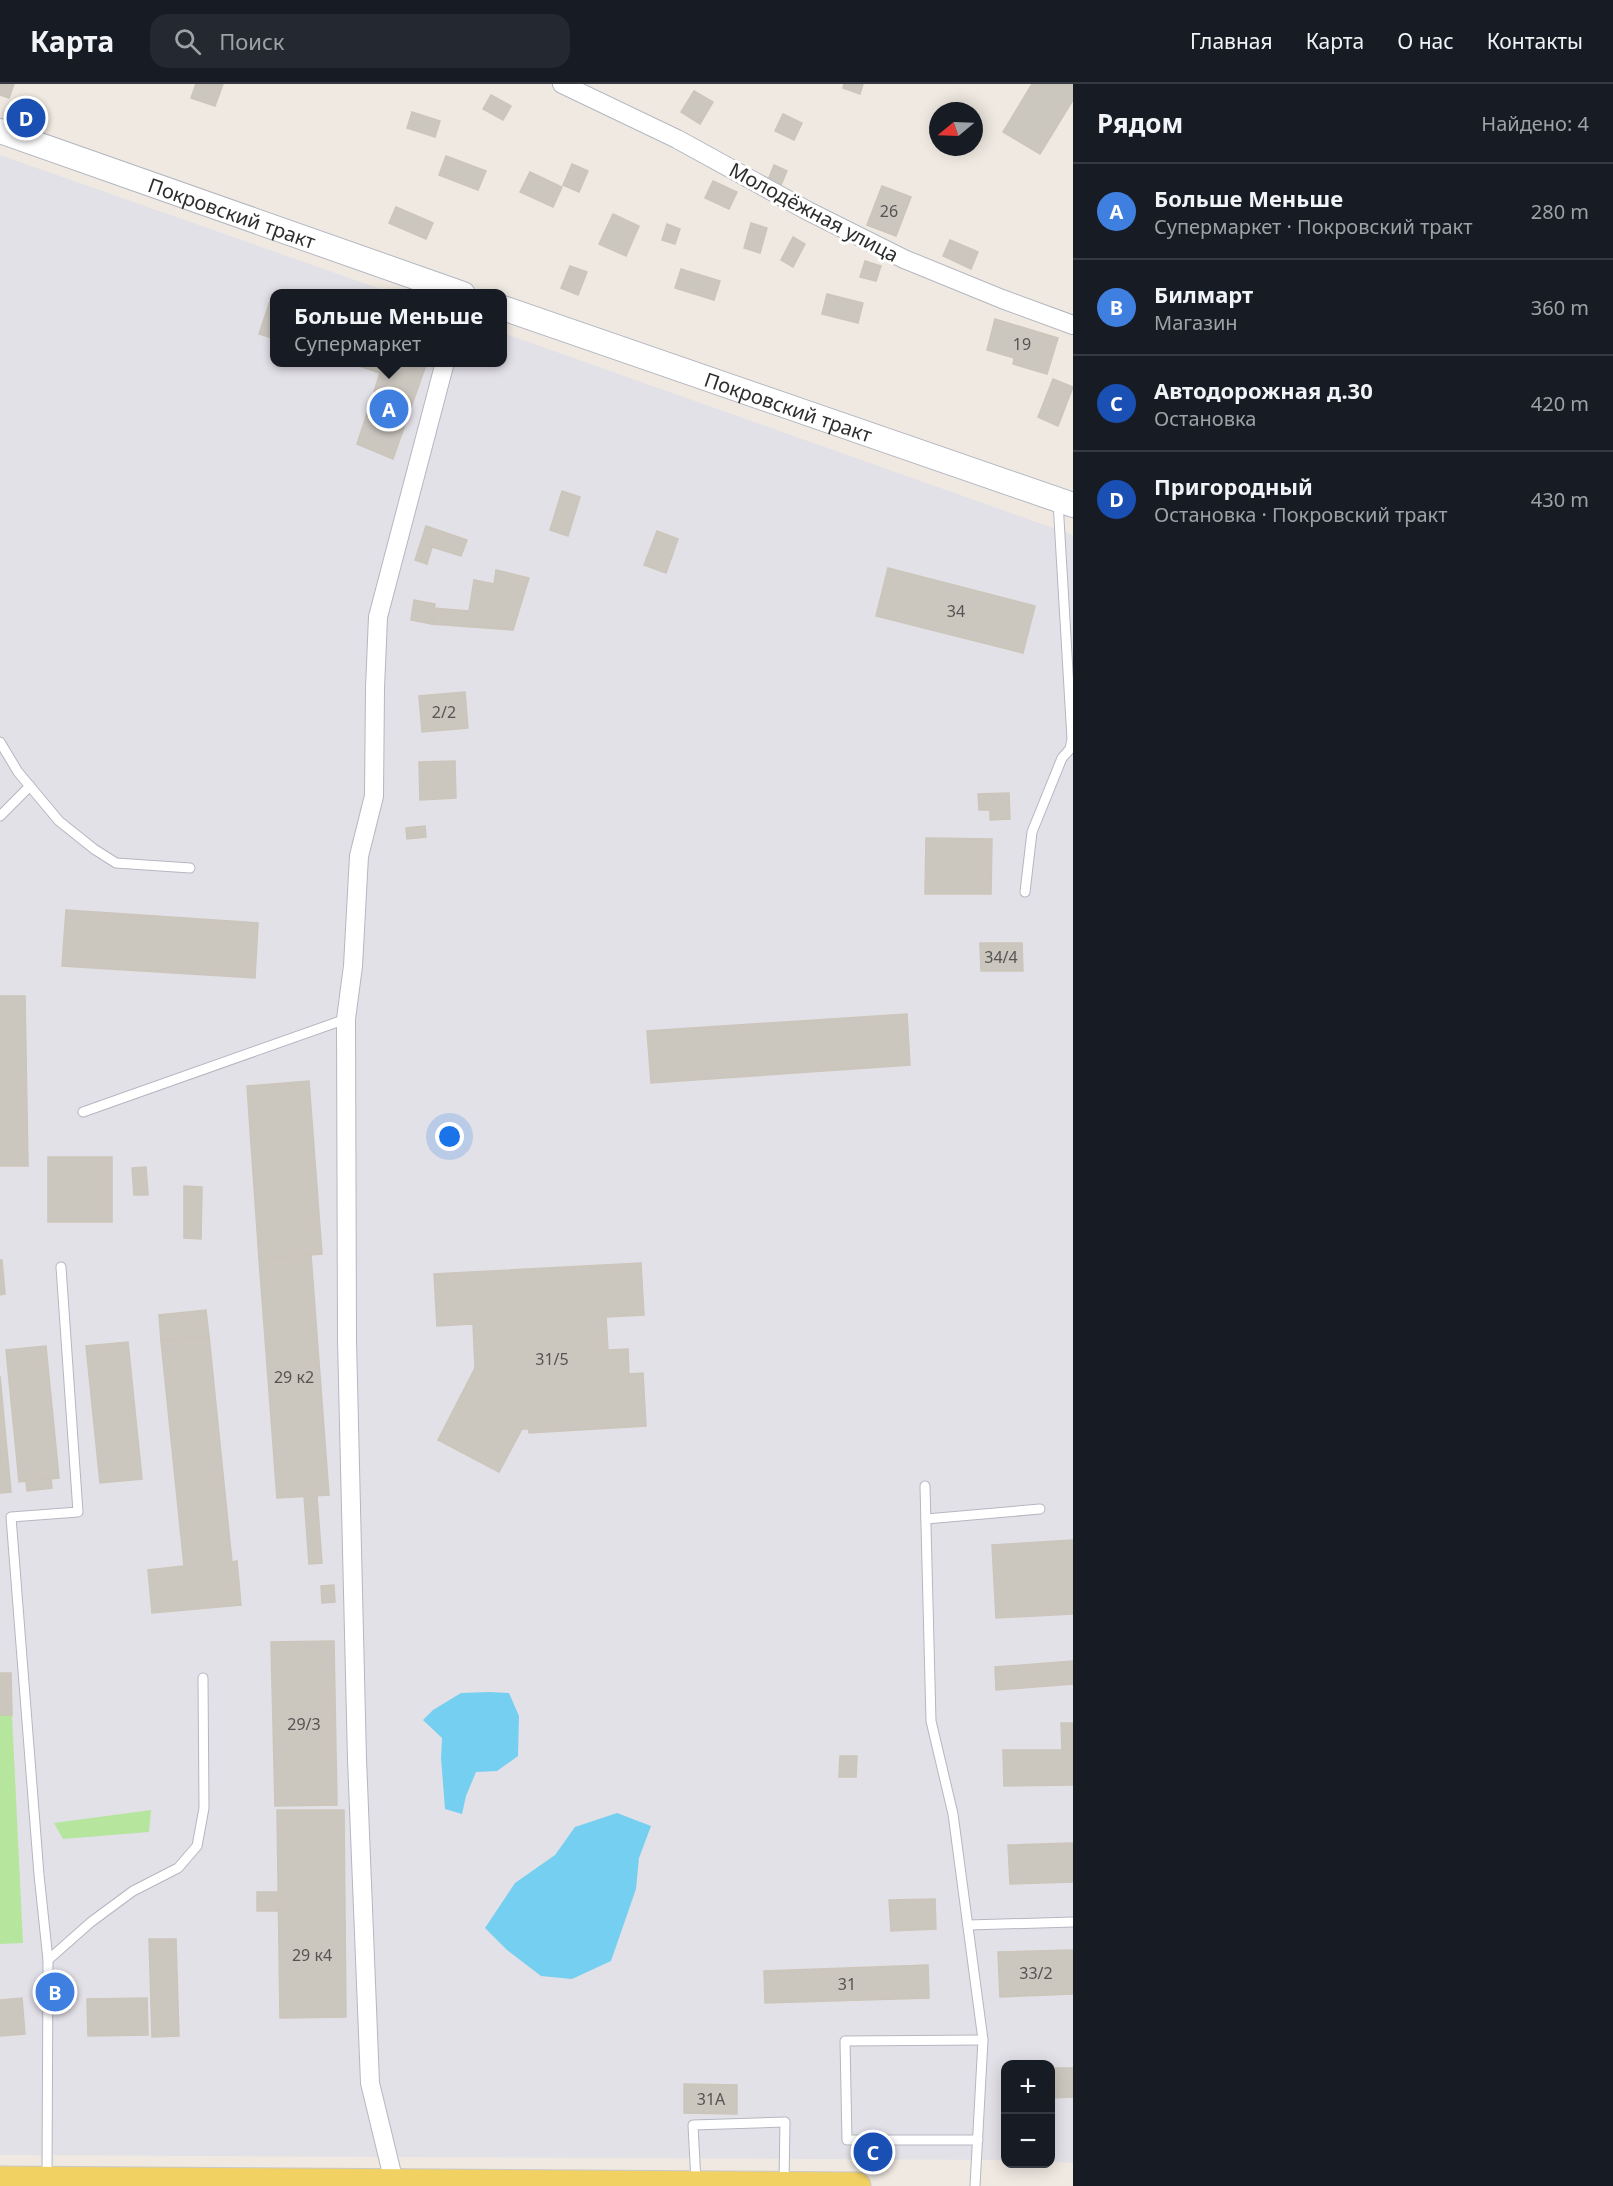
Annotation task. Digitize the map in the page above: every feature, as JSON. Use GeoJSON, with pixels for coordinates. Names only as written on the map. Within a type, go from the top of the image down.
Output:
{"type":"FeatureCollection","features":[{"type":"Feature","properties":{"kind":"main road","name":"Покровский тракт"},"geometry":{"type":"LineString","coordinates":[[0,131],[449,289]]}},
{"type":"Feature","properties":{"kind":"main road","name":"Покровский тракт"},"geometry":{"type":"LineString","coordinates":[[507,309],[1065,502]]}},
{"type":"Feature","properties":{"kind":"main road"},"geometry":{"type":"LineString","coordinates":[[0,2180],[857,2186]]}},
{"type":"Feature","properties":{"kind":"street","name":"Молодёжная улица"},"geometry":{"type":"LineString","coordinates":[[562,84],[677,139],[808,211],[904,260],[1073,325]]}},
{"type":"Feature","properties":{"kind":"street"},"geometry":{"type":"LineString","coordinates":[[394,2182],[370,2083],[369,2059],[357,1760],[347,1340],[346,1019],[359,856],[374,796],[378,617],[444,367]]}},
{"type":"Feature","properties":{"kind":"lane"},"geometry":{"type":"LineString","coordinates":[[1026,892],[1032,832],[1062,758],[1070,749],[1072,739],[1065,502]]}},
{"type":"Feature","properties":{"kind":"lane"},"geometry":{"type":"LineString","coordinates":[[0,742],[18,772],[59,821],[94,849],[116,863],[190,868]]}},
{"type":"Feature","properties":{"kind":"lane"},"geometry":{"type":"LineString","coordinates":[[0,816],[30,786]]}},
{"type":"Feature","properties":{"kind":"lane"},"geometry":{"type":"LineString","coordinates":[[83,1112],[346,1019]]}},
{"type":"Feature","properties":{"kind":"lane"},"geometry":{"type":"LineString","coordinates":[[47,2180],[48,1960],[39,1875],[11,1517],[78,1512],[61,1267]]}},
{"type":"Feature","properties":{"kind":"lane"},"geometry":{"type":"LineString","coordinates":[[925,1486],[931,1720],[953,1814],[983,2040],[975,2186]]}},
{"type":"Feature","properties":{"kind":"lane"},"geometry":{"type":"LineString","coordinates":[[926,1519],[1040,1509]]}},
{"type":"Feature","properties":{"kind":"lane"},"geometry":{"type":"LineString","coordinates":[[48,1960],[91,1922],[133,1891],[178,1868],[197,1846],[204,1808],[203,1678]]}},
{"type":"Feature","properties":{"kind":"lane"},"geometry":{"type":"LineString","coordinates":[[968,1925],[1073,1922]]}},
{"type":"Feature","properties":{"kind":"lane"},"geometry":{"type":"LineString","coordinates":[[978,2140],[847,2140],[845,2041],[983,2040]]}},
{"type":"Feature","properties":{"kind":"lane"},"geometry":{"type":"LineString","coordinates":[[696,2184],[693,2125],[785,2122],[784,2185]]}},
{"type":"Feature","properties":{"kind":"shaded area"},"geometry":{"type":"Polygon","coordinates":[[[0,155],[381,289],[270,289],[270,367],[507,367],[507,334],[1073,535],[1073,2163],[1055,2162],[1055,2060],[1001,2060],[1001,2160],[0,2155],[0,155]]]}},
{"type":"Feature","properties":{"kind":"green space"},"geometry":{"type":"Polygon","coordinates":[[[0,1715],[12,1715],[23,1943],[0,1944],[0,1715]]]}},
{"type":"Feature","properties":{"kind":"green space"},"geometry":{"type":"Polygon","coordinates":[[[151,1810],[149,1832],[63,1839],[54,1823],[151,1810]]]}},
{"type":"Feature","properties":{"kind":"water"},"geometry":{"type":"Polygon","coordinates":[[[461,1693],[509,1693],[519,1716],[518,1756],[497,1771],[476,1772],[466,1796],[462,1814],[445,1809],[441,1758],[442,1738],[423,1720],[433,1710],[461,1693]]]}},
{"type":"Feature","properties":{"kind":"water"},"geometry":{"type":"Polygon","coordinates":[[[617,1813],[651,1826],[639,1858],[636,1889],[611,1961],[572,1979],[541,1976],[507,1950],[485,1928],[515,1883],[555,1855],[575,1827],[617,1813]]]}},
{"type":"Feature","properties":{"kind":"building"},"geometry":{"type":"Polygon","coordinates":[[[0,84],[14,84],[9,98],[0,95],[0,84]]]}},
{"type":"Feature","properties":{"kind":"building"},"geometry":{"type":"Polygon","coordinates":[[[196,84],[223,84],[215,106],[191,98],[196,84]]]}},
{"type":"Feature","properties":{"kind":"building"},"geometry":{"type":"Polygon","coordinates":[[[844,84],[863,84],[860,94],[843,88],[844,84]]]}},
{"type":"Feature","properties":{"kind":"building"},"geometry":{"type":"Polygon","coordinates":[[[1032,84],[1073,84],[1073,100],[1040,154],[1003,132],[1032,84]]]}},
{"type":"Feature","properties":{"kind":"building"},"geometry":{"type":"Polygon","coordinates":[[[694,91],[713,102],[700,124],[681,112],[694,91]]]}},
{"type":"Feature","properties":{"kind":"building"},"geometry":{"type":"Polygon","coordinates":[[[491,95],[511,106],[503,120],[483,109],[491,95]]]}},
{"type":"Feature","properties":{"kind":"building"},"geometry":{"type":"Polygon","coordinates":[[[412,112],[440,121],[435,137],[407,128],[412,112]]]}},
{"type":"Feature","properties":{"kind":"building"},"geometry":{"type":"Polygon","coordinates":[[[783,114],[802,123],[794,140],[775,131],[783,114]]]}},
{"type":"Feature","properties":{"kind":"building"},"geometry":{"type":"Polygon","coordinates":[[[446,156],[486,171],[478,190],[439,175],[446,156]]]}},
{"type":"Feature","properties":{"kind":"building"},"geometry":{"type":"Polygon","coordinates":[[[572,164],[588,171],[579,192],[563,185],[572,164]]]}},
{"type":"Feature","properties":{"kind":"building"},"geometry":{"type":"Polygon","coordinates":[[[774,165],[787,171],[781,185],[768,180],[774,165]]]}},
{"type":"Feature","properties":{"kind":"building"},"geometry":{"type":"Polygon","coordinates":[[[530,172],[562,187],[553,207],[520,192],[530,172]]]}},
{"type":"Feature","properties":{"kind":"building"},"geometry":{"type":"Polygon","coordinates":[[[713,181],[737,192],[729,209],[705,198],[713,181]]]}},
{"type":"Feature","properties":{"kind":"building"},"geometry":{"type":"Polygon","coordinates":[[[882,186],[911,197],[896,236],[867,225],[882,186]]]}},
{"type":"Feature","properties":{"kind":"building"},"geometry":{"type":"Polygon","coordinates":[[[396,207],[433,223],[426,239],[389,223],[396,207]]]}},
{"type":"Feature","properties":{"kind":"building"},"geometry":{"type":"Polygon","coordinates":[[[613,214],[639,226],[626,256],[599,244],[613,214]]]}},
{"type":"Feature","properties":{"kind":"building"},"geometry":{"type":"Polygon","coordinates":[[[751,223],[767,228],[760,253],[744,248],[751,223]]]}},
{"type":"Feature","properties":{"kind":"building"},"geometry":{"type":"Polygon","coordinates":[[[667,224],[680,229],[675,244],[662,240],[667,224]]]}},
{"type":"Feature","properties":{"kind":"building"},"geometry":{"type":"Polygon","coordinates":[[[793,237],[805,244],[793,267],[781,260],[793,237]]]}},
{"type":"Feature","properties":{"kind":"building"},"geometry":{"type":"Polygon","coordinates":[[[950,240],[978,252],[971,269],[943,256],[950,240]]]}},
{"type":"Feature","properties":{"kind":"building"},"geometry":{"type":"Polygon","coordinates":[[[865,261],[881,266],[876,281],[860,277],[865,261]]]}},
{"type":"Feature","properties":{"kind":"building"},"geometry":{"type":"Polygon","coordinates":[[[570,266],[587,272],[578,295],[561,288],[570,266]]]}},
{"type":"Feature","properties":{"kind":"building"},"geometry":{"type":"Polygon","coordinates":[[[681,269],[720,281],[714,300],[675,288],[681,269]]]}},
{"type":"Feature","properties":{"kind":"building"},"geometry":{"type":"Polygon","coordinates":[[[827,294],[863,303],[858,323],[822,314],[827,294]]]}},
{"type":"Feature","properties":{"kind":"building"},"geometry":{"type":"Polygon","coordinates":[[[270,301],[270,337],[259,334],[270,301]]]}},
{"type":"Feature","properties":{"kind":"building"},"geometry":{"type":"Polygon","coordinates":[[[995,319],[1058,338],[1047,374],[1013,364],[1014,358],[987,350],[995,319]]]}},
{"type":"Feature","properties":{"kind":"building"},"geometry":{"type":"Polygon","coordinates":[[[362,367],[425,367],[393,459],[357,444],[380,373],[362,367]]]}},
{"type":"Feature","properties":{"kind":"building"},"geometry":{"type":"Polygon","coordinates":[[[1053,379],[1073,387],[1058,426],[1038,417],[1053,379]]]}},
{"type":"Feature","properties":{"kind":"building"},"geometry":{"type":"Polygon","coordinates":[[[562,491],[580,497],[568,536],[550,530],[562,491]]]}},
{"type":"Feature","properties":{"kind":"building"},"geometry":{"type":"Polygon","coordinates":[[[426,526],[467,540],[461,556],[432,547],[427,564],[415,560],[426,526]]]}},
{"type":"Feature","properties":{"kind":"building"},"geometry":{"type":"Polygon","coordinates":[[[657,531],[678,539],[666,573],[644,565],[657,531]]]}},
{"type":"Feature","properties":{"kind":"building"},"geometry":{"type":"Polygon","coordinates":[[[888,568],[1035,606],[1023,653],[876,616],[888,568]]]}},
{"type":"Feature","properties":{"kind":"building"},"geometry":{"type":"Polygon","coordinates":[[[496,570],[529,578],[513,630],[432,624],[434,608],[469,611],[474,580],[494,584],[496,570]]]}},
{"type":"Feature","properties":{"kind":"building"},"geometry":{"type":"Polygon","coordinates":[[[414,600],[435,604],[432,624],[411,620],[414,600]]]}},
{"type":"Feature","properties":{"kind":"building"},"geometry":{"type":"Polygon","coordinates":[[[465,692],[468,728],[422,732],[419,696],[465,692]]]}},
{"type":"Feature","properties":{"kind":"building"},"geometry":{"type":"Polygon","coordinates":[[[455,761],[456,798],[420,800],[419,762],[455,761]]]}},
{"type":"Feature","properties":{"kind":"building"},"geometry":{"type":"Polygon","coordinates":[[[1009,793],[1010,819],[990,820],[990,810],[979,810],[978,794],[1009,793]]]}},
{"type":"Feature","properties":{"kind":"building"},"geometry":{"type":"Polygon","coordinates":[[[425,826],[426,837],[407,839],[406,828],[425,826]]]}},
{"type":"Feature","properties":{"kind":"building"},"geometry":{"type":"Polygon","coordinates":[[[926,838],[992,839],[991,894],[925,894],[926,838]]]}},
{"type":"Feature","properties":{"kind":"building"},"geometry":{"type":"Polygon","coordinates":[[[66,910],[258,923],[255,978],[62,966],[66,910]]]}},
{"type":"Feature","properties":{"kind":"building"},"geometry":{"type":"Polygon","coordinates":[[[980,943],[1022,943],[1023,971],[981,971],[980,943]]]}},
{"type":"Feature","properties":{"kind":"building"},"geometry":{"type":"Polygon","coordinates":[[[0,996],[25,996],[28,1166],[0,1166],[0,996]]]}},
{"type":"Feature","properties":{"kind":"building"},"geometry":{"type":"Polygon","coordinates":[[[907,1014],[910,1065],[651,1083],[647,1031],[907,1014]]]}},
{"type":"Feature","properties":{"kind":"building"},"geometry":{"type":"Polygon","coordinates":[[[309,1081],[322,1254],[259,1259],[247,1086],[309,1081]]]}},
{"type":"Feature","properties":{"kind":"building"},"geometry":{"type":"Polygon","coordinates":[[[48,1157],[112,1157],[112,1222],[48,1222],[48,1157]]]}},
{"type":"Feature","properties":{"kind":"building"},"geometry":{"type":"Polygon","coordinates":[[[146,1167],[148,1195],[134,1195],[132,1168],[146,1167]]]}},
{"type":"Feature","properties":{"kind":"building"},"geometry":{"type":"Polygon","coordinates":[[[184,1186],[202,1187],[201,1239],[184,1238],[184,1186]]]}},
{"type":"Feature","properties":{"kind":"building"},"geometry":{"type":"Polygon","coordinates":[[[311,1255],[329,1495],[277,1498],[259,1259],[311,1255]]]}},
{"type":"Feature","properties":{"kind":"building"},"geometry":{"type":"Polygon","coordinates":[[[0,1260],[2,1260],[5,1294],[0,1295],[0,1260]]]}},
{"type":"Feature","properties":{"kind":"building"},"geometry":{"type":"Polygon","coordinates":[[[641,1263],[644,1315],[606,1317],[608,1350],[628,1349],[629,1374],[643,1373],[646,1426],[529,1433],[529,1429],[522,1429],[499,1472],[438,1440],[475,1368],[473,1324],[437,1326],[434,1274],[641,1263]]]}},
{"type":"Feature","properties":{"kind":"building"},"geometry":{"type":"Polygon","coordinates":[[[206,1310],[209,1336],[161,1341],[159,1315],[206,1310]]]}},
{"type":"Feature","properties":{"kind":"building"},"geometry":{"type":"Polygon","coordinates":[[[209,1336],[232,1562],[237,1561],[241,1605],[152,1613],[148,1570],[184,1566],[161,1341],[209,1336]]]}},
{"type":"Feature","properties":{"kind":"building"},"geometry":{"type":"Polygon","coordinates":[[[128,1342],[142,1479],[100,1483],[86,1346],[128,1342]]]}},
{"type":"Feature","properties":{"kind":"building"},"geometry":{"type":"Polygon","coordinates":[[[46,1346],[59,1478],[19,1482],[6,1350],[46,1346]]]}},
{"type":"Feature","properties":{"kind":"building"},"geometry":{"type":"Polygon","coordinates":[[[0,1376],[11,1492],[0,1493],[0,1376]]]}},
{"type":"Feature","properties":{"kind":"building"},"geometry":{"type":"Polygon","coordinates":[[[51,1478],[52,1488],[27,1491],[26,1481],[51,1478]]]}},
{"type":"Feature","properties":{"kind":"building"},"geometry":{"type":"Polygon","coordinates":[[[304,1496],[317,1496],[322,1563],[309,1564],[304,1496]]]}},
{"type":"Feature","properties":{"kind":"building"},"geometry":{"type":"Polygon","coordinates":[[[1073,1540],[1073,1614],[996,1618],[992,1545],[1073,1540]]]}},
{"type":"Feature","properties":{"kind":"building"},"geometry":{"type":"Polygon","coordinates":[[[334,1585],[335,1602],[322,1603],[321,1586],[334,1585]]]}},
{"type":"Feature","properties":{"kind":"building"},"geometry":{"type":"Polygon","coordinates":[[[334,1641],[337,1805],[275,1806],[271,1642],[334,1641]]]}},
{"type":"Feature","properties":{"kind":"building"},"geometry":{"type":"Polygon","coordinates":[[[1073,1661],[1073,1684],[996,1690],[995,1667],[1073,1661]]]}},
{"type":"Feature","properties":{"kind":"building"},"geometry":{"type":"Polygon","coordinates":[[[0,1673],[11,1673],[12,1715],[0,1715],[0,1673]]]}},
{"type":"Feature","properties":{"kind":"building"},"geometry":{"type":"Polygon","coordinates":[[[1061,1723],[1073,1723],[1073,1785],[1004,1786],[1003,1750],[1062,1750],[1061,1723]]]}},
{"type":"Feature","properties":{"kind":"building"},"geometry":{"type":"Polygon","coordinates":[[[840,1756],[857,1756],[856,1777],[839,1777],[840,1756]]]}},
{"type":"Feature","properties":{"kind":"building"},"geometry":{"type":"Polygon","coordinates":[[[277,1810],[344,1810],[346,2017],[280,2018],[277,1810]]]}},
{"type":"Feature","properties":{"kind":"building"},"geometry":{"type":"Polygon","coordinates":[[[1073,1843],[1073,1882],[1010,1884],[1008,1845],[1073,1843]]]}},
{"type":"Feature","properties":{"kind":"building"},"geometry":{"type":"Polygon","coordinates":[[[257,1892],[278,1892],[278,1911],[257,1911],[257,1892]]]}},
{"type":"Feature","properties":{"kind":"building"},"geometry":{"type":"Polygon","coordinates":[[[935,1899],[936,1929],[891,1931],[889,1900],[935,1899]]]}},
{"type":"Feature","properties":{"kind":"building"},"geometry":{"type":"Polygon","coordinates":[[[149,1939],[176,1939],[179,2036],[152,2037],[149,1939]]]}},
{"type":"Feature","properties":{"kind":"building"},"geometry":{"type":"Polygon","coordinates":[[[1073,1950],[1073,1994],[1000,1997],[998,1952],[1073,1950]]]}},
{"type":"Feature","properties":{"kind":"building"},"geometry":{"type":"Polygon","coordinates":[[[928,1965],[929,1998],[765,2003],[764,1971],[928,1965]]]}},
{"type":"Feature","properties":{"kind":"building"},"geometry":{"type":"Polygon","coordinates":[[[22,1998],[25,2034],[0,2036],[0,2000],[22,1998]]]}},
{"type":"Feature","properties":{"kind":"building"},"geometry":{"type":"Polygon","coordinates":[[[147,1998],[148,2035],[88,2036],[87,1999],[147,1998]]]}},
{"type":"Feature","properties":{"kind":"building"},"geometry":{"type":"Polygon","coordinates":[[[1055,2068],[1073,2068],[1073,2097],[1055,2098],[1055,2068]]]}},
{"type":"Feature","properties":{"kind":"building"},"geometry":{"type":"Polygon","coordinates":[[[684,2084],[737,2085],[737,2114],[684,2113],[684,2084]]]}},
{"type":"Feature","properties":{"kind":"place","name":"Пригородный"},"geometry":{"type":"Point","coordinates":[26,118]}},
{"type":"Feature","properties":{"kind":"place","name":"Больше Меньше"},"geometry":{"type":"Point","coordinates":[389,409]}},
{"type":"Feature","properties":{"kind":"place","name":"Билмарт"},"geometry":{"type":"Point","coordinates":[55,1992]}},
{"type":"Feature","properties":{"kind":"place","name":"Автодорожная д.30"},"geometry":{"type":"Point","coordinates":[873,2152]}}]}
